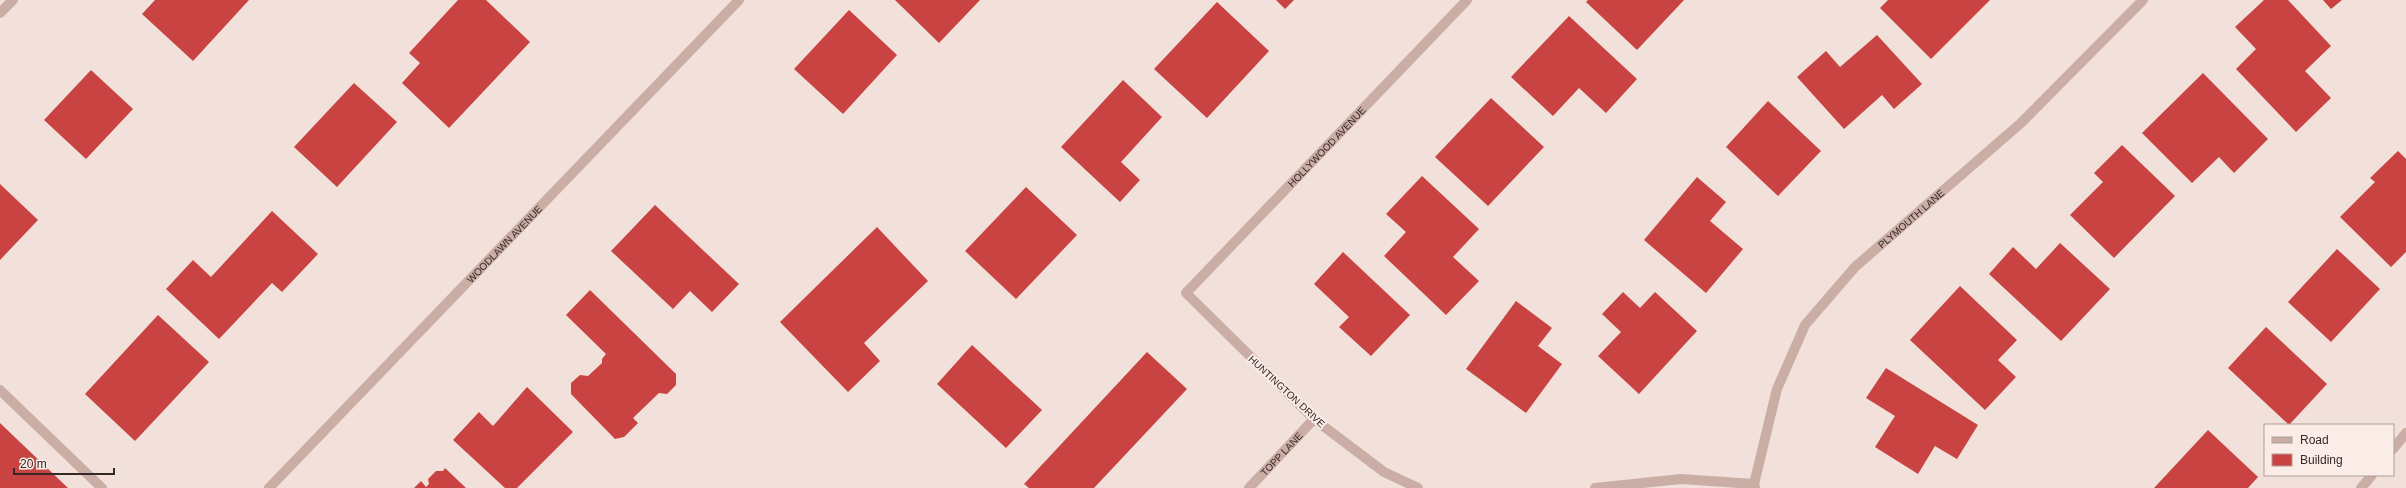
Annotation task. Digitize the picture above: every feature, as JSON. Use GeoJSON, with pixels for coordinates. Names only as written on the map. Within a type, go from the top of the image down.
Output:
{"type":"FeatureCollection","features":[{"type":"Feature","properties":{"kind":"street"},"geometry":{"type":"LineString","coordinates":[[0,13],[12,0]]}},
{"type":"Feature","properties":{"kind":"street","name":"WOODLAWN AVENUE"},"geometry":{"type":"LineString","coordinates":[[269,488],[739,0]]}},
{"type":"Feature","properties":{"kind":"street","name":"HOLLYWOOD AVENUE"},"geometry":{"type":"LineString","coordinates":[[1186,293],[1467,0]]}},
{"type":"Feature","properties":{"kind":"street","name":"PLYMOUTH LANE"},"geometry":{"type":"LineString","coordinates":[[1754,486],[1777,389],[1805,325],[1855,267],[2021,123],[2143,0]]}},
{"type":"Feature","properties":{"kind":"street","name":"HUNTINGTON DRIVE"},"geometry":{"type":"LineString","coordinates":[[1186,293],[1314,419],[1384,472],[1418,488]]}},
{"type":"Feature","properties":{"kind":"street"},"geometry":{"type":"LineString","coordinates":[[0,390],[102,488]]}},
{"type":"Feature","properties":{"kind":"street","name":"TOPP LANE"},"geometry":{"type":"LineString","coordinates":[[1248,488],[1314,419]]}},
{"type":"Feature","properties":{"kind":"street"},"geometry":{"type":"LineString","coordinates":[[2394,448],[2406,433]]}},
{"type":"Feature","properties":{"kind":"street"},"geometry":{"type":"LineString","coordinates":[[2361,488],[2371,476]]}},
{"type":"Feature","properties":{"kind":"street"},"geometry":{"type":"LineString","coordinates":[[1595,488],[1681,479],[1754,486]]}},
{"type":"Feature","properties":{"kind":"building"},"geometry":{"type":"Polygon","coordinates":[[[155,0],[249,0],[193,61],[142,14],[155,0]]]}},
{"type":"Feature","properties":{"kind":"building"},"geometry":{"type":"Polygon","coordinates":[[[458,0],[486,0],[530,42],[449,128],[402,83],[420,63],[409,53],[458,0]]]}},
{"type":"Feature","properties":{"kind":"building"},"geometry":{"type":"Polygon","coordinates":[[[895,0],[980,0],[939,43],[895,0]]]}},
{"type":"Feature","properties":{"kind":"building"},"geometry":{"type":"Polygon","coordinates":[[[1276,0],[1294,0],[1285,9],[1276,0]]]}},
{"type":"Feature","properties":{"kind":"building"},"geometry":{"type":"Polygon","coordinates":[[[1588,0],[1684,0],[1637,50],[1586,2],[1588,0]]]}},
{"type":"Feature","properties":{"kind":"building"},"geometry":{"type":"Polygon","coordinates":[[[1888,0],[1990,0],[1931,59],[1880,8],[1888,0]]]}},
{"type":"Feature","properties":{"kind":"building"},"geometry":{"type":"Polygon","coordinates":[[[2264,0],[2288,0],[2331,46],[2305,71],[2331,98],[2296,132],[2236,69],[2256,49],[2235,27],[2264,0]]]}},
{"type":"Feature","properties":{"kind":"building"},"geometry":{"type":"Polygon","coordinates":[[[2323,0],[2342,0],[2331,9],[2323,0]]]}},
{"type":"Feature","properties":{"kind":"building"},"geometry":{"type":"Polygon","coordinates":[[[1217,2],[1269,51],[1207,118],[1154,69],[1217,2]]]}},
{"type":"Feature","properties":{"kind":"building"},"geometry":{"type":"Polygon","coordinates":[[[849,10],[897,55],[843,114],[794,69],[849,10]]]}},
{"type":"Feature","properties":{"kind":"building"},"geometry":{"type":"Polygon","coordinates":[[[1569,16],[1637,79],[1606,113],[1579,88],[1553,116],[1511,77],[1569,16]]]}},
{"type":"Feature","properties":{"kind":"building"},"geometry":{"type":"Polygon","coordinates":[[[1877,35],[1922,84],[1894,109],[1882,95],[1844,129],[1797,77],[1826,51],[1840,67],[1877,35]]]}},
{"type":"Feature","properties":{"kind":"building"},"geometry":{"type":"Polygon","coordinates":[[[91,70],[133,109],[86,159],[44,120],[91,70]]]}},
{"type":"Feature","properties":{"kind":"building"},"geometry":{"type":"Polygon","coordinates":[[[2203,73],[2268,139],[2234,173],[2219,157],[2192,183],[2142,133],[2203,73]]]}},
{"type":"Feature","properties":{"kind":"building"},"geometry":{"type":"Polygon","coordinates":[[[1123,80],[1162,117],[1121,162],[1140,180],[1120,202],[1061,147],[1123,80]]]}},
{"type":"Feature","properties":{"kind":"building"},"geometry":{"type":"Polygon","coordinates":[[[354,83],[397,122],[337,187],[294,147],[354,83]]]}},
{"type":"Feature","properties":{"kind":"building"},"geometry":{"type":"Polygon","coordinates":[[[1491,98],[1544,147],[1488,206],[1435,157],[1491,98]]]}},
{"type":"Feature","properties":{"kind":"building"},"geometry":{"type":"Polygon","coordinates":[[[1768,101],[1821,151],[1778,196],[1726,147],[1768,101]]]}},
{"type":"Feature","properties":{"kind":"building"},"geometry":{"type":"Polygon","coordinates":[[[2122,145],[2175,196],[2114,258],[2070,215],[2103,182],[2094,173],[2122,145]]]}},
{"type":"Feature","properties":{"kind":"building"},"geometry":{"type":"Polygon","coordinates":[[[2398,151],[2406,159],[2406,252],[2391,267],[2340,217],[2375,182],[2370,178],[2398,151]]]}},
{"type":"Feature","properties":{"kind":"building"},"geometry":{"type":"Polygon","coordinates":[[[1422,176],[1479,229],[1453,257],[1479,281],[1446,315],[1384,256],[1406,232],[1386,214],[1422,176]]]}},
{"type":"Feature","properties":{"kind":"building"},"geometry":{"type":"Polygon","coordinates":[[[1697,177],[1726,202],[1710,221],[1743,249],[1706,293],[1644,240],[1697,177]]]}},
{"type":"Feature","properties":{"kind":"building"},"geometry":{"type":"Polygon","coordinates":[[[0,184],[38,220],[0,260],[0,184]]]}},
{"type":"Feature","properties":{"kind":"building"},"geometry":{"type":"Polygon","coordinates":[[[1026,187],[1077,235],[1016,299],[965,251],[1026,187]]]}},
{"type":"Feature","properties":{"kind":"building"},"geometry":{"type":"Polygon","coordinates":[[[655,205],[739,284],[712,312],[690,291],[673,309],[611,251],[655,205]]]}},
{"type":"Feature","properties":{"kind":"building"},"geometry":{"type":"Polygon","coordinates":[[[272,211],[318,254],[282,292],[272,283],[219,339],[166,289],[193,260],[211,277],[272,211]]]}},
{"type":"Feature","properties":{"kind":"building"},"geometry":{"type":"Polygon","coordinates":[[[877,227],[928,281],[864,343],[880,361],[848,392],[780,322],[877,227]]]}},
{"type":"Feature","properties":{"kind":"building"},"geometry":{"type":"Polygon","coordinates":[[[2060,243],[2110,289],[2061,341],[1989,274],[2013,247],[2036,269],[2060,243]]]}},
{"type":"Feature","properties":{"kind":"building"},"geometry":{"type":"Polygon","coordinates":[[[2337,249],[2380,289],[2331,342],[2288,302],[2337,249]]]}},
{"type":"Feature","properties":{"kind":"building"},"geometry":{"type":"Polygon","coordinates":[[[1343,252],[1410,315],[1371,356],[1339,327],[1349,317],[1314,284],[1343,252]]]}},
{"type":"Feature","properties":{"kind":"building"},"geometry":{"type":"Polygon","coordinates":[[[1960,286],[2017,340],[1998,360],[2016,377],[1985,410],[1910,340],[1960,286]]]}},
{"type":"Feature","properties":{"kind":"building"},"geometry":{"type":"Polygon","coordinates":[[[590,290],[676,374],[676,385],[667,394],[659,393],[633,418],[638,423],[624,437],[615,439],[571,394],[571,383],[580,375],[588,376],[602,363],[602,359],[606,354],[566,315],[590,290]]]}},
{"type":"Feature","properties":{"kind":"building"},"geometry":{"type":"Polygon","coordinates":[[[1623,292],[1640,308],[1655,292],[1697,331],[1639,394],[1598,356],[1621,332],[1602,314],[1623,292]]]}},
{"type":"Feature","properties":{"kind":"building"},"geometry":{"type":"Polygon","coordinates":[[[1516,301],[1552,328],[1538,346],[1562,364],[1526,413],[1466,369],[1516,301]]]}},
{"type":"Feature","properties":{"kind":"building"},"geometry":{"type":"Polygon","coordinates":[[[158,315],[209,362],[135,441],[85,394],[158,315]]]}},
{"type":"Feature","properties":{"kind":"building"},"geometry":{"type":"Polygon","coordinates":[[[2266,327],[2327,384],[2290,424],[2288,424],[2228,368],[2266,327]]]}},
{"type":"Feature","properties":{"kind":"building"},"geometry":{"type":"Polygon","coordinates":[[[972,345],[1042,410],[1006,448],[937,384],[972,345]]]}},
{"type":"Feature","properties":{"kind":"building"},"geometry":{"type":"Polygon","coordinates":[[[1147,352],[1187,389],[1094,488],[1029,488],[1024,484],[1147,352]]]}},
{"type":"Feature","properties":{"kind":"building"},"geometry":{"type":"Polygon","coordinates":[[[1886,368],[1978,425],[1957,459],[1935,446],[1918,474],[1875,447],[1895,416],[1866,398],[1886,368]]]}},
{"type":"Feature","properties":{"kind":"building"},"geometry":{"type":"Polygon","coordinates":[[[527,387],[573,432],[517,488],[505,488],[453,440],[479,412],[493,426],[527,387]]]}},
{"type":"Feature","properties":{"kind":"building"},"geometry":{"type":"Polygon","coordinates":[[[0,423],[68,488],[0,488],[0,423]]]}},
{"type":"Feature","properties":{"kind":"building"},"geometry":{"type":"Polygon","coordinates":[[[2208,430],[2258,477],[2248,488],[2154,488],[2208,430]]]}},
{"type":"Feature","properties":{"kind":"building"},"geometry":{"type":"Polygon","coordinates":[[[445,468],[466,488],[414,488],[421,481],[426,487],[429,484],[428,479],[436,471],[443,471],[445,468]]]}}]}
